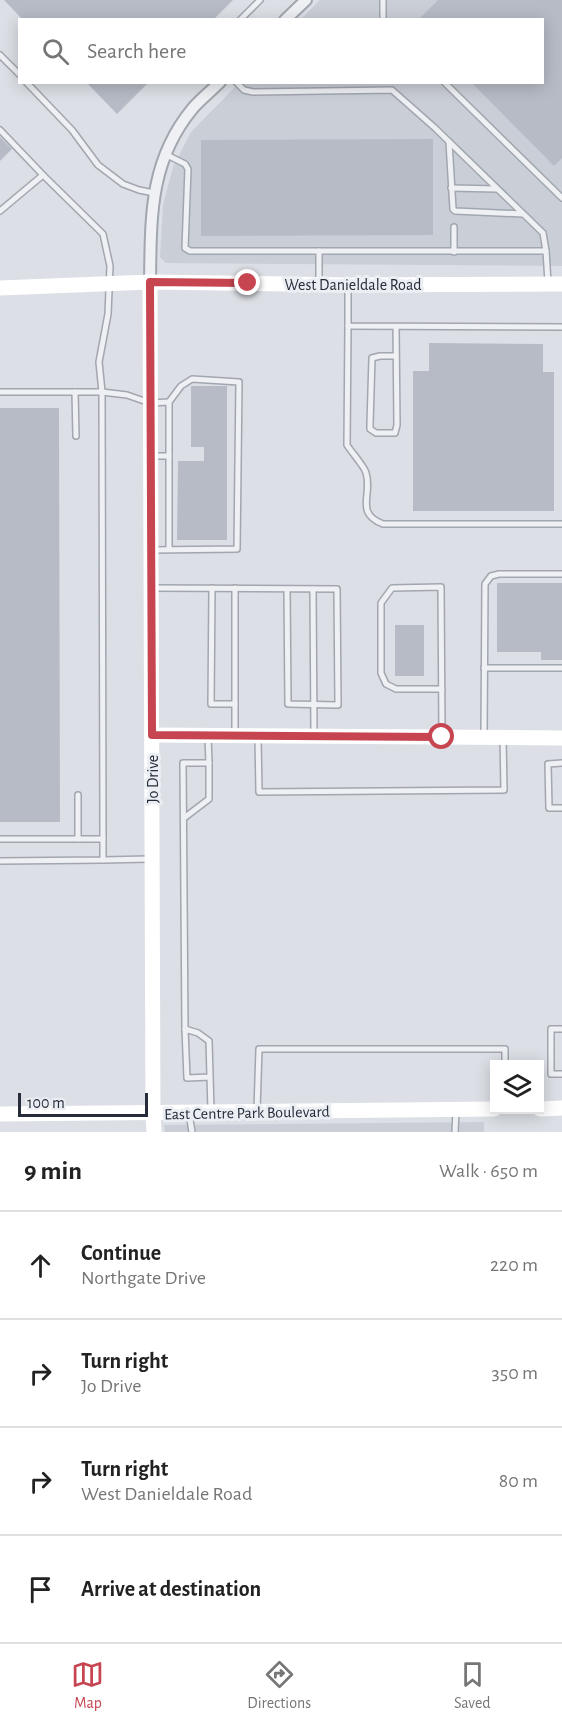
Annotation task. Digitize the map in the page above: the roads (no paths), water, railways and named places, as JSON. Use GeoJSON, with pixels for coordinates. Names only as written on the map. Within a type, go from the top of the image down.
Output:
{"type":"FeatureCollection","features":[{"type":"Feature","properties":{"kind":"street"},"geometry":{"type":"LineString","coordinates":[[287,18],[300,2]]}},
{"type":"Feature","properties":{"kind":"street"},"geometry":{"type":"LineString","coordinates":[[150,282],[152,213],[160,166],[178,130],[194,107],[218,84]]}},
{"type":"Feature","properties":{"kind":"street","name":"West Danieldale Road"},"geometry":{"type":"LineString","coordinates":[[0,288],[150,282],[348,285],[555,284]]}},
{"type":"Feature","properties":{"kind":"street","name":"Jo Drive"},"geometry":{"type":"LineString","coordinates":[[150,282],[154,1132]]}},
{"type":"Feature","properties":{"kind":"street"},"geometry":{"type":"LineString","coordinates":[[152,735],[562,738]]}},
{"type":"Feature","properties":{"kind":"street"},"geometry":{"type":"LineString","coordinates":[[544,1109],[562,1108]]}},
{"type":"Feature","properties":{"kind":"street","name":"East Centre Park Boulevard"},"geometry":{"type":"LineString","coordinates":[[0,1114],[490,1109]]}},
{"type":"Feature","properties":{"kind":"lane"},"geometry":{"type":"LineString","coordinates":[[242,18],[260,0]]}},
{"type":"Feature","properties":{"kind":"lane"},"geometry":{"type":"LineString","coordinates":[[383,0],[383,18]]}},
{"type":"Feature","properties":{"kind":"lane"},"geometry":{"type":"LineString","coordinates":[[0,55],[18,73]]}},
{"type":"Feature","properties":{"kind":"lane"},"geometry":{"type":"LineString","coordinates":[[28,84],[72,130],[98,165],[123,183],[154,193]]}},
{"type":"Feature","properties":{"kind":"lane"},"geometry":{"type":"LineString","coordinates":[[238,84],[244,90],[253,92],[392,90],[543,233],[555,284]]}},
{"type":"Feature","properties":{"kind":"lane"},"geometry":{"type":"LineString","coordinates":[[446,84],[562,198]]}},
{"type":"Feature","properties":{"kind":"lane"},"geometry":{"type":"LineString","coordinates":[[0,130],[103,234],[110,266],[108,314],[99,362],[102,392],[103,860]]}},
{"type":"Feature","properties":{"kind":"lane"},"geometry":{"type":"LineString","coordinates":[[449,142],[452,206],[455,211],[523,213]]}},
{"type":"Feature","properties":{"kind":"lane"},"geometry":{"type":"LineString","coordinates":[[165,154],[184,164],[188,169],[185,248],[190,251],[546,251]]}},
{"type":"Feature","properties":{"kind":"lane"},"geometry":{"type":"LineString","coordinates":[[0,211],[43,175]]}},
{"type":"Feature","properties":{"kind":"lane"},"geometry":{"type":"LineString","coordinates":[[451,188],[498,189]]}},
{"type":"Feature","properties":{"kind":"lane"},"geometry":{"type":"LineString","coordinates":[[454,228],[454,252]]}},
{"type":"Feature","properties":{"kind":"lane"},"geometry":{"type":"LineString","coordinates":[[319,251],[319,284]]}},
{"type":"Feature","properties":{"kind":"lane"},"geometry":{"type":"LineString","coordinates":[[348,285],[347,445],[366,472],[367,512],[372,520],[383,524],[562,524]]}},
{"type":"Feature","properties":{"kind":"lane"},"geometry":{"type":"LineString","coordinates":[[348,326],[562,327]]}},
{"type":"Feature","properties":{"kind":"lane"},"geometry":{"type":"LineString","coordinates":[[396,327],[396,356],[396,429],[395,433],[376,433],[370,429],[372,358],[396,356]]}},
{"type":"Feature","properties":{"kind":"lane"},"geometry":{"type":"LineString","coordinates":[[151,550],[237,549],[239,382],[192,379],[182,386],[169,402],[169,549]]}},
{"type":"Feature","properties":{"kind":"lane"},"geometry":{"type":"LineString","coordinates":[[0,392],[102,392],[127,395],[150,403],[169,402]]}},
{"type":"Feature","properties":{"kind":"lane"},"geometry":{"type":"LineString","coordinates":[[75,392],[76,436]]}},
{"type":"Feature","properties":{"kind":"lane"},"geometry":{"type":"LineString","coordinates":[[150,456],[169,456]]}},
{"type":"Feature","properties":{"kind":"lane"},"geometry":{"type":"LineString","coordinates":[[484,737],[485,584],[491,576],[499,573],[562,574]]}},
{"type":"Feature","properties":{"kind":"lane"},"geometry":{"type":"LineString","coordinates":[[151,588],[337,589],[338,705],[288,704],[287,589]]}},
{"type":"Feature","properties":{"kind":"lane"},"geometry":{"type":"LineString","coordinates":[[212,588],[211,704],[235,704]]}},
{"type":"Feature","properties":{"kind":"lane"},"geometry":{"type":"LineString","coordinates":[[235,588],[235,735]]}},
{"type":"Feature","properties":{"kind":"lane"},"geometry":{"type":"LineString","coordinates":[[442,689],[396,689],[386,684],[381,674],[381,603],[392,588],[441,588],[442,689],[442,737]]}},
{"type":"Feature","properties":{"kind":"lane"},"geometry":{"type":"LineString","coordinates":[[313,589],[314,736]]}},
{"type":"Feature","properties":{"kind":"lane"},"geometry":{"type":"LineString","coordinates":[[484,668],[562,668]]}},
{"type":"Feature","properties":{"kind":"lane"},"geometry":{"type":"LineString","coordinates":[[184,818],[208,799],[208,735]]}},
{"type":"Feature","properties":{"kind":"lane"},"geometry":{"type":"LineString","coordinates":[[258,735],[259,792],[504,790],[503,737]]}},
{"type":"Feature","properties":{"kind":"lane"},"geometry":{"type":"LineString","coordinates":[[209,763],[183,763],[187,1078],[210,1077]]}},
{"type":"Feature","properties":{"kind":"lane"},"geometry":{"type":"LineString","coordinates":[[562,764],[548,764],[549,808],[562,808]]}},
{"type":"Feature","properties":{"kind":"lane"},"geometry":{"type":"LineString","coordinates":[[78,795],[78,839]]}},
{"type":"Feature","properties":{"kind":"lane"},"geometry":{"type":"LineString","coordinates":[[0,839],[103,839]]}},
{"type":"Feature","properties":{"kind":"lane"},"geometry":{"type":"LineString","coordinates":[[0,861],[153,859]]}},
{"type":"Feature","properties":{"kind":"lane"},"geometry":{"type":"LineString","coordinates":[[185,1029],[198,1033],[209,1041],[211,1113]]}},
{"type":"Feature","properties":{"kind":"lane"},"geometry":{"type":"LineString","coordinates":[[562,1029],[551,1029],[551,1074],[562,1074]]}},
{"type":"Feature","properties":{"kind":"lane"},"geometry":{"type":"LineString","coordinates":[[257,1112],[259,1049],[505,1049],[505,1060]]}},
{"type":"Feature","properties":{"kind":"lane"},"geometry":{"type":"LineString","coordinates":[[455,1132],[457,1110]]}},
{"type":"Feature","properties":{"kind":"lane"},"geometry":{"type":"LineString","coordinates":[[189,1113],[192,1132]]}}]}
